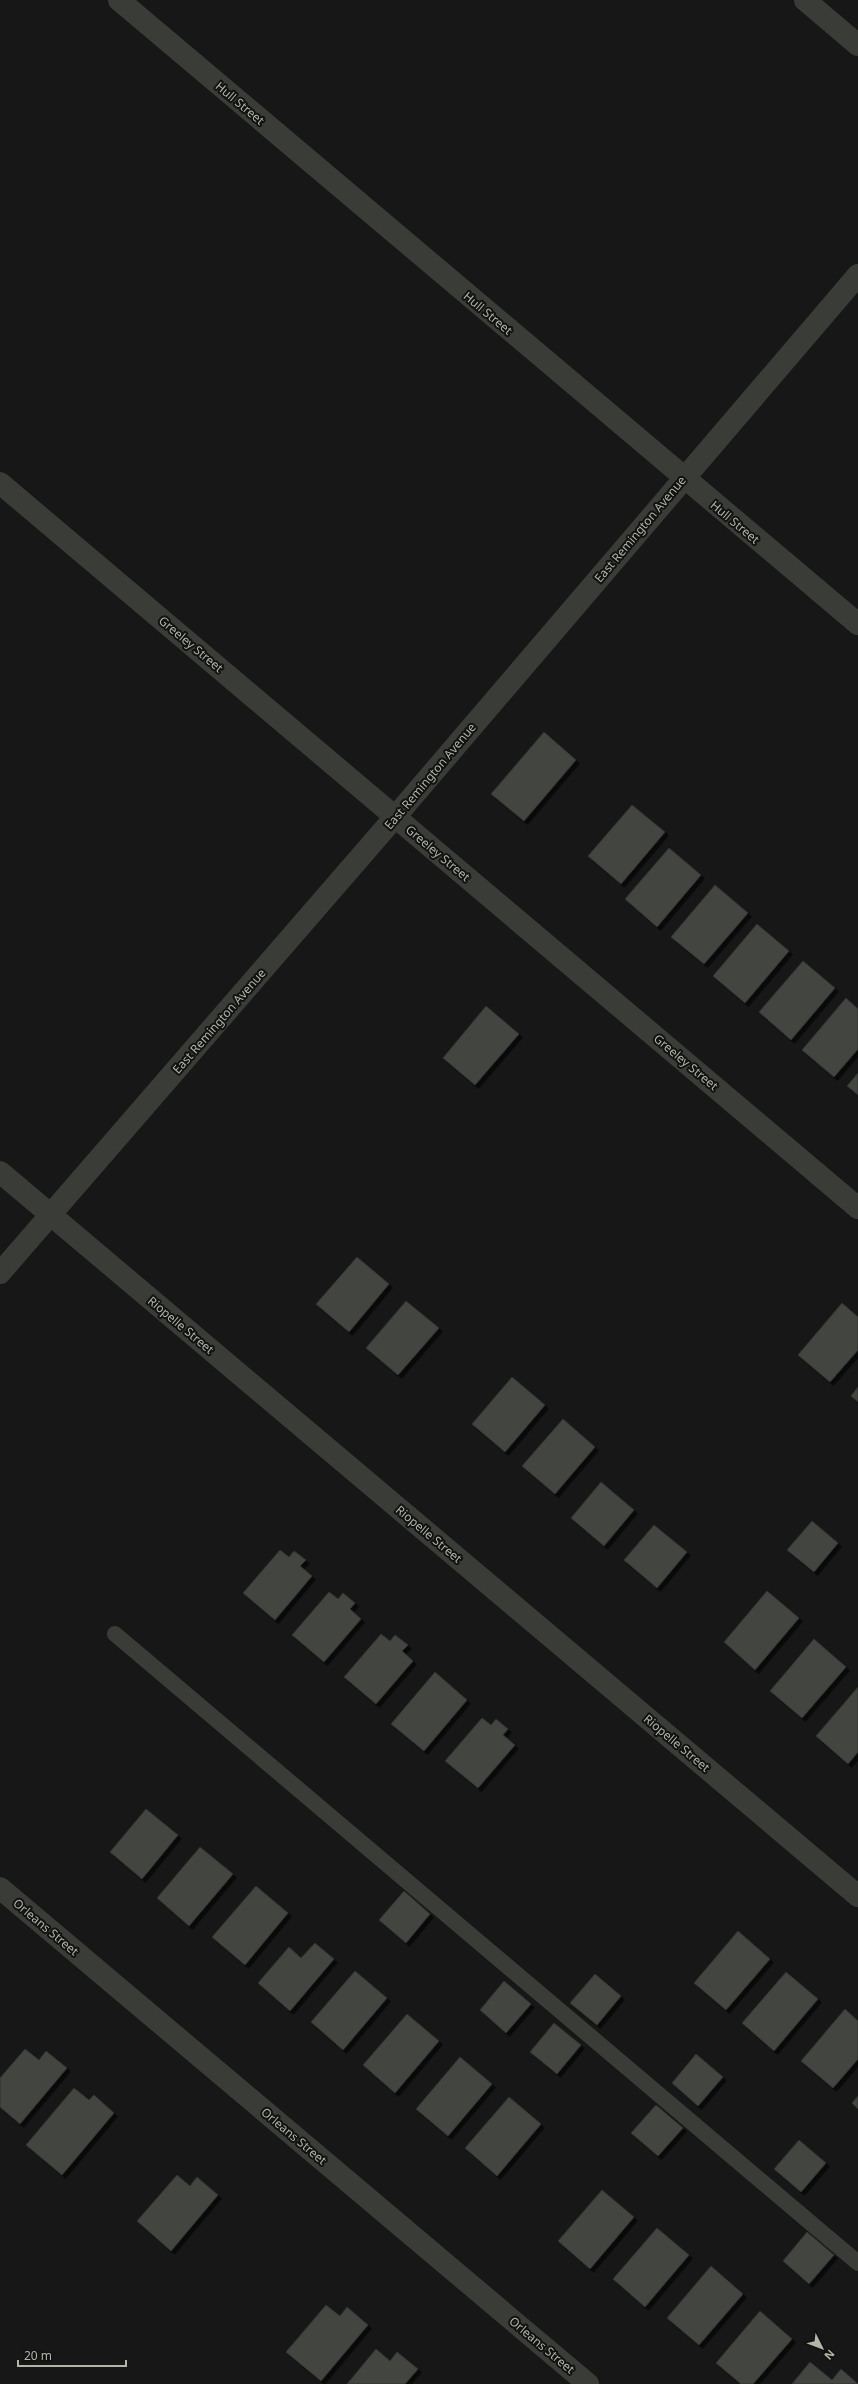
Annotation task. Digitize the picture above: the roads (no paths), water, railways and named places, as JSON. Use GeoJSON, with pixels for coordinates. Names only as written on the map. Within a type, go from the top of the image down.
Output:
{"type":"FeatureCollection","features":[{"type":"Feature","properties":{"kind":"street","name":"Hull Street"},"geometry":{"type":"LineString","coordinates":[[119,0],[683,478],[858,624]]}},
{"type":"Feature","properties":{"kind":"street"},"geometry":{"type":"LineString","coordinates":[[805,0],[858,45]]}},
{"type":"Feature","properties":{"kind":"street","name":"East Remington Avenue"},"geometry":{"type":"LineString","coordinates":[[0,1273],[395,817],[683,478],[858,275]]}},
{"type":"Feature","properties":{"kind":"street","name":"Greeley Street"},"geometry":{"type":"LineString","coordinates":[[0,484],[858,1208]]}},
{"type":"Feature","properties":{"kind":"street","name":"Riopelle Street"},"geometry":{"type":"LineString","coordinates":[[0,1172],[858,1896]]}},
{"type":"Feature","properties":{"kind":"street","name":"Orleans Street"},"geometry":{"type":"LineString","coordinates":[[0,1888],[588,2384]]}},
{"type":"Feature","properties":{"kind":"lane"},"geometry":{"type":"LineString","coordinates":[[115,1634],[858,2263]]}}]}
